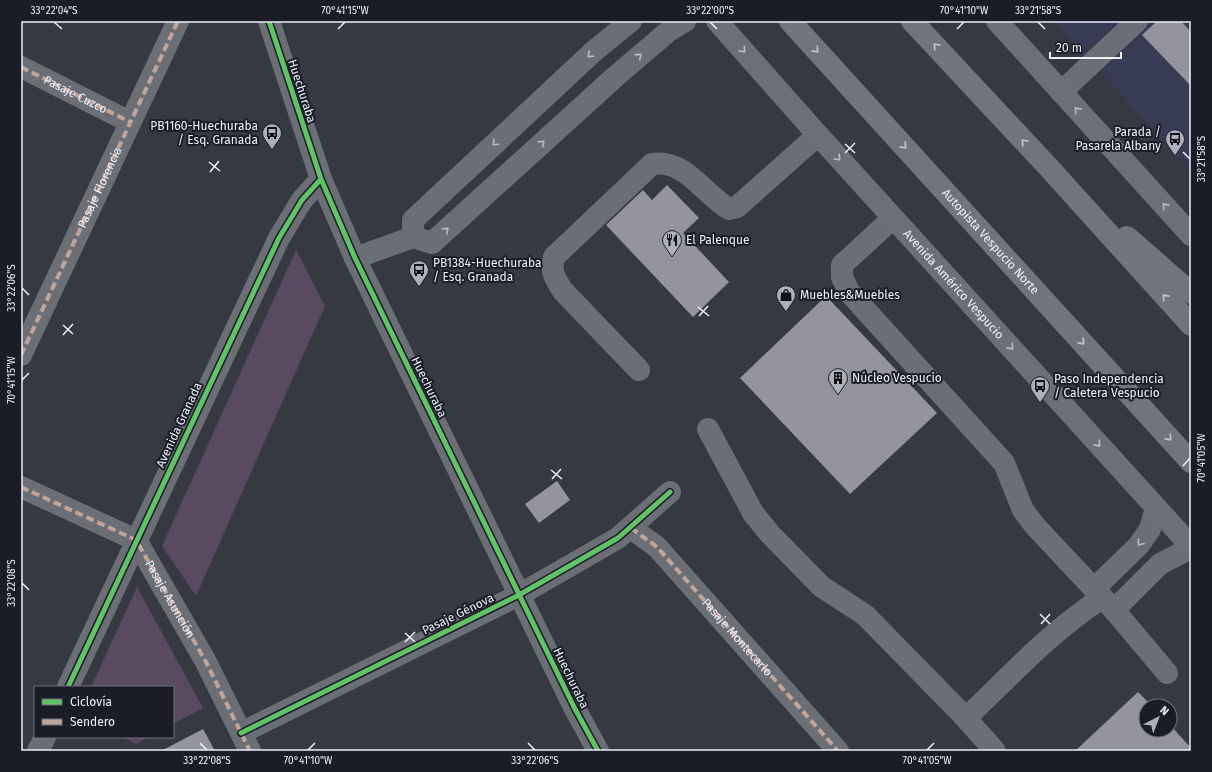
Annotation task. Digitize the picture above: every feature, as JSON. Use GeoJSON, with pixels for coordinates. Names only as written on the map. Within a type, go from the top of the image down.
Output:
{"type":"FeatureCollection","features":[{"type":"Feature","properties":{"kind":"highway","name":"Autopista Vespucio Norte"},"geometry":{"type":"LineString","coordinates":[[790,21],[1191,462]]}},
{"type":"Feature","properties":{"kind":"highway"},"geometry":{"type":"LineString","coordinates":[[912,21],[1051,170],[1191,326]]}},
{"type":"Feature","properties":{"kind":"highway"},"geometry":{"type":"LineString","coordinates":[[1051,170],[1191,293]]}},
{"type":"Feature","properties":{"kind":"main road","name":"Avenida Américo Vespucio"},"geometry":{"type":"LineString","coordinates":[[717,21],[818,135],[1191,547]]}},
{"type":"Feature","properties":{"kind":"main road"},"geometry":{"type":"LineString","coordinates":[[997,21],[1191,235]]}},
{"type":"Feature","properties":{"kind":"street","name":"Pasaje Florencia"},"geometry":{"type":"LineString","coordinates":[[21,355],[178,21]]}},
{"type":"Feature","properties":{"kind":"street","name":"Huechuraba"},"geometry":{"type":"LineString","coordinates":[[269,21],[321,179],[355,258],[594,750]]}},
{"type":"Feature","properties":{"kind":"street"},"geometry":{"type":"LineString","coordinates":[[412,237],[413,220],[594,51],[631,21]]}},
{"type":"Feature","properties":{"kind":"street"},"geometry":{"type":"LineString","coordinates":[[355,258],[412,237],[432,243],[616,76],[670,30],[685,21]]}},
{"type":"Feature","properties":{"kind":"street"},"geometry":{"type":"LineString","coordinates":[[1061,92],[1137,21]]}},
{"type":"Feature","properties":{"kind":"street","name":"Pasaje Cuzco"},"geometry":{"type":"LineString","coordinates":[[21,68],[130,122]]}},
{"type":"Feature","properties":{"kind":"street"},"geometry":{"type":"LineString","coordinates":[[639,370],[563,291],[553,276],[551,266],[554,257],[652,164],[668,164],[682,170],[729,209],[737,206],[818,135]]}},
{"type":"Feature","properties":{"kind":"street","name":"Avenida Granada"},"geometry":{"type":"LineString","coordinates":[[68,686],[279,238],[302,200],[321,179]]}},
{"type":"Feature","properties":{"kind":"street"},"geometry":{"type":"LineString","coordinates":[[893,218],[842,265],[842,277],[849,292],[1004,463],[1023,510],[1035,526],[1103,599],[1168,673]]}},
{"type":"Feature","properties":{"kind":"street"},"geometry":{"type":"LineString","coordinates":[[708,429],[753,513],[770,534],[822,587],[865,615],[966,718],[995,751]]}},
{"type":"Feature","properties":{"kind":"street"},"geometry":{"type":"LineString","coordinates":[[21,487],[136,540]]}},
{"type":"Feature","properties":{"kind":"street","name":"Pasaje Génova"},"geometry":{"type":"LineString","coordinates":[[246,742],[519,595],[618,538],[670,492]]}},
{"type":"Feature","properties":{"kind":"street"},"geometry":{"type":"LineString","coordinates":[[1103,599],[1150,529],[1156,508]]}},
{"type":"Feature","properties":{"kind":"street","name":"Pasaje Montecarlo"},"geometry":{"type":"LineString","coordinates":[[631,528],[657,547],[838,751]]}},
{"type":"Feature","properties":{"kind":"street","name":"Pasaje Asunción"},"geometry":{"type":"LineString","coordinates":[[136,540],[202,656],[246,742]]}},
{"type":"Feature","properties":{"kind":"street"},"geometry":{"type":"LineString","coordinates":[[966,718],[1055,632],[1076,615],[1191,547]]}},
{"type":"Feature","properties":{"kind":"street"},"geometry":{"type":"LineString","coordinates":[[38,751],[44,738]]}},
{"type":"Feature","properties":{"kind":"shaded area"},"geometry":{"type":"Polygon","coordinates":[[[1054,21],[1191,21],[1191,171],[1054,21]]]}},
{"type":"Feature","properties":{"kind":"shaded area"},"geometry":{"type":"Polygon","coordinates":[[[296,250],[325,306],[196,596],[162,546],[296,250]]]}},
{"type":"Feature","properties":{"kind":"shaded area"},"geometry":{"type":"Polygon","coordinates":[[[137,587],[203,708],[174,723],[174,686],[91,686],[137,587]]]}},
{"type":"Feature","properties":{"kind":"shaded area"},"geometry":{"type":"Polygon","coordinates":[[[124,738],[147,738],[136,744],[124,738]]]}},
{"type":"Feature","properties":{"kind":"building"},"geometry":{"type":"Polygon","coordinates":[[[1157,21],[1181,21],[1191,32],[1191,86],[1142,35],[1157,21]]]}},
{"type":"Feature","properties":{"kind":"building","name":"El Palenque"},"geometry":{"type":"Polygon","coordinates":[[[667,185],[699,218],[683,233],[729,282],[693,317],[606,225],[643,190],[652,200],[667,185]]]}},
{"type":"Feature","properties":{"kind":"building","name":"Núcleo Vespucio"},"geometry":{"type":"Polygon","coordinates":[[[826,296],[937,413],[850,494],[740,378],[826,296]]]}},
{"type":"Feature","properties":{"kind":"building"},"geometry":{"type":"Polygon","coordinates":[[[557,481],[570,500],[539,523],[525,504],[557,481]]]}},
{"type":"Feature","properties":{"kind":"building"},"geometry":{"type":"Polygon","coordinates":[[[1138,692],[1144,698],[1138,698],[1138,738],[1178,738],[1178,734],[1191,748],[1191,751],[1075,751],[1138,692]]]}},
{"type":"Feature","properties":{"kind":"building"},"geometry":{"type":"Polygon","coordinates":[[[203,729],[215,751],[161,751],[203,729]]]}},
{"type":"Feature","properties":{"kind":"marked path"},"geometry":{"type":"LineString","coordinates":[[21,355],[178,21]]}},
{"type":"Feature","properties":{"kind":"marked path"},"geometry":{"type":"LineString","coordinates":[[21,67],[130,122]]}},
{"type":"Feature","properties":{"kind":"marked path"},"geometry":{"type":"LineString","coordinates":[[21,487],[136,540],[206,662],[250,751]]}},
{"type":"Feature","properties":{"kind":"marked path"},"geometry":{"type":"LineString","coordinates":[[631,528],[657,547],[838,751]]}},
{"type":"Feature","properties":{"kind":"cycle path"},"geometry":{"type":"LineString","coordinates":[[269,21],[321,179],[355,258],[574,707],[598,751]]}},
{"type":"Feature","properties":{"kind":"cycle path"},"geometry":{"type":"LineString","coordinates":[[68,686],[279,238],[302,200],[321,179]]}},
{"type":"Feature","properties":{"kind":"cycle path"},"geometry":{"type":"LineString","coordinates":[[241,733],[519,595],[618,538],[670,492]]}},
{"type":"Feature","properties":{"kind":"place","name":"PB1160-Huechuraba / Esq. Granada"},"geometry":{"type":"Point","coordinates":[272,150]}},
{"type":"Feature","properties":{"kind":"place","name":"Parada / Pasarela Albany"},"geometry":{"type":"Point","coordinates":[1175,156]}},
{"type":"Feature","properties":{"kind":"place","name":"El Palenque"},"geometry":{"type":"Point","coordinates":[672,257]}},
{"type":"Feature","properties":{"kind":"place","name":"PB1384-Huechuraba / Esq. Granada"},"geometry":{"type":"Point","coordinates":[419,287]}},
{"type":"Feature","properties":{"kind":"place","name":"Muebles&Muebles"},"geometry":{"type":"Point","coordinates":[786,312]}},
{"type":"Feature","properties":{"kind":"place","name":"Núcleo Vespucio"},"geometry":{"type":"Point","coordinates":[838,395]}},
{"type":"Feature","properties":{"kind":"place","name":"Paso Independencia / Caletera Vespucio"},"geometry":{"type":"Point","coordinates":[1040,403]}}]}
